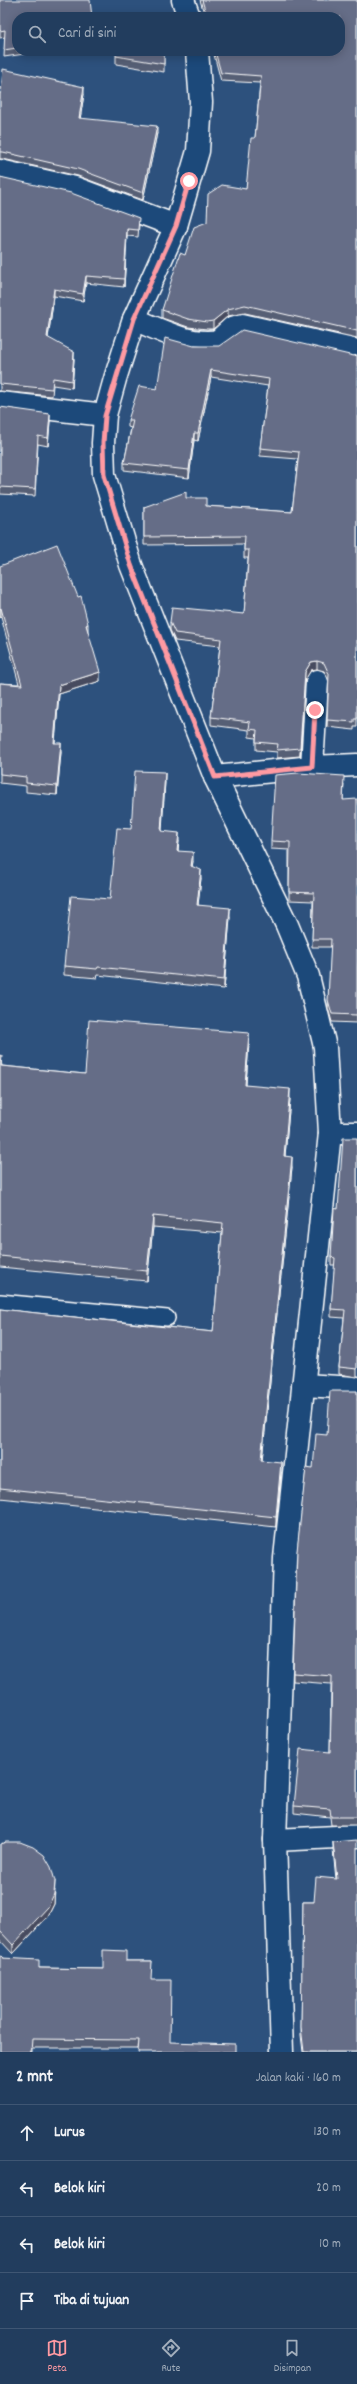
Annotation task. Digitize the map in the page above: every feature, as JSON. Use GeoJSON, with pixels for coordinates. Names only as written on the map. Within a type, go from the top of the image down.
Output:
{"type":"FeatureCollection","features":[{"type":"Feature","properties":{"kind":"street"},"geometry":{"type":"LineString","coordinates":[[183,0],[187,12]]}},
{"type":"Feature","properties":{"kind":"street"},"geometry":{"type":"LineString","coordinates":[[197,56],[201,102],[198,151],[176,226],[134,319],[105,416],[104,475],[131,565],[215,777],[287,925],[308,976],[325,1047],[330,1133],[284,1558],[275,1840],[282,2052]]}},
{"type":"Feature","properties":{"kind":"street"},"geometry":{"type":"LineString","coordinates":[[0,171],[75,188],[176,226]]}},
{"type":"Feature","properties":{"kind":"street"},"geometry":{"type":"LineString","coordinates":[[134,319],[184,338],[201,342],[218,342],[232,328],[242,325],[357,351]]}},
{"type":"Feature","properties":{"kind":"street"},"geometry":{"type":"LineString","coordinates":[[0,403],[105,416]]}},
{"type":"Feature","properties":{"kind":"street"},"geometry":{"type":"LineString","coordinates":[[312,767],[317,681]]}},
{"type":"Feature","properties":{"kind":"street"},"geometry":{"type":"LineString","coordinates":[[215,777],[312,767],[357,765]]}},
{"type":"Feature","properties":{"kind":"street"},"geometry":{"type":"LineString","coordinates":[[330,1133],[357,1133]]}},
{"type":"Feature","properties":{"kind":"street"},"geometry":{"type":"LineString","coordinates":[[303,1385],[357,1388]]}},
{"type":"Feature","properties":{"kind":"street"},"geometry":{"type":"LineString","coordinates":[[275,1840],[357,1836]]}},
{"type":"Feature","properties":{"kind":"lane"},"geometry":{"type":"LineString","coordinates":[[0,1302],[167,1318]]}},
{"type":"Feature","properties":{"kind":"building"},"geometry":{"type":"Polygon","coordinates":[[[0,0],[90,0],[91,12],[12,12],[12,49],[4,50],[5,30],[0,31],[0,0]]]}},
{"type":"Feature","properties":{"kind":"building"},"geometry":{"type":"Polygon","coordinates":[[[202,0],[357,0],[357,331],[245,305],[228,309],[213,321],[207,322],[188,319],[162,310],[180,253],[185,255],[194,227],[207,222],[208,194],[222,185],[246,189],[251,138],[255,138],[261,76],[221,73],[216,56],[345,56],[345,12],[206,12],[202,0]]]}},
{"type":"Feature","properties":{"kind":"building"},"geometry":{"type":"Polygon","coordinates":[[[116,56],[164,56],[164,64],[116,56]]]}},
{"type":"Feature","properties":{"kind":"building"},"geometry":{"type":"Polygon","coordinates":[[[3,69],[84,87],[79,118],[157,126],[143,193],[78,169],[0,152],[0,93],[3,69]]]}},
{"type":"Feature","properties":{"kind":"building"},"geometry":{"type":"Polygon","coordinates":[[[0,177],[71,193],[139,218],[138,230],[127,229],[124,279],[86,276],[83,294],[54,289],[47,337],[74,352],[72,381],[53,378],[52,389],[0,384],[0,177]]]}},
{"type":"Feature","properties":{"kind":"building"},"geometry":{"type":"Polygon","coordinates":[[[242,330],[354,356],[357,355],[357,719],[354,719],[354,722],[327,720],[329,674],[324,663],[317,661],[311,662],[305,672],[300,748],[277,750],[278,744],[256,742],[257,730],[249,729],[250,722],[211,717],[221,639],[175,633],[170,622],[172,607],[244,614],[249,550],[244,550],[245,536],[144,537],[144,507],[186,492],[186,498],[206,498],[206,506],[292,512],[299,452],[260,448],[269,379],[211,370],[198,433],[194,433],[189,470],[124,463],[133,420],[128,420],[139,386],[157,389],[165,338],[194,346],[219,346],[242,330]]]}},
{"type":"Feature","properties":{"kind":"building"},"geometry":{"type":"Polygon","coordinates":[[[0,407],[50,414],[48,438],[38,436],[35,489],[0,487],[0,407]]]}},
{"type":"Feature","properties":{"kind":"building"},"geometry":{"type":"Polygon","coordinates":[[[57,544],[78,597],[81,596],[88,624],[86,625],[100,672],[59,685],[54,743],[61,743],[57,786],[26,783],[26,777],[0,774],[0,683],[22,685],[1,608],[0,609],[0,566],[57,544]]]}},
{"type":"Feature","properties":{"kind":"building"},"geometry":{"type":"Polygon","coordinates":[[[135,771],[165,772],[161,831],[179,833],[177,851],[193,852],[191,866],[201,870],[197,905],[230,908],[224,980],[98,967],[97,969],[64,966],[71,896],[110,899],[117,828],[131,829],[135,771]]]}},
{"type":"Feature","properties":{"kind":"building"},"geometry":{"type":"Polygon","coordinates":[[[298,773],[344,776],[343,800],[357,799],[357,1015],[332,1014],[328,1000],[331,939],[312,939],[314,893],[289,892],[290,842],[271,841],[275,775],[298,773]]]}},
{"type":"Feature","properties":{"kind":"building"},"geometry":{"type":"Polygon","coordinates":[[[89,1020],[249,1033],[245,1085],[290,1089],[284,1156],[292,1157],[261,1460],[281,1462],[276,1517],[0,1488],[0,1309],[213,1332],[223,1223],[153,1216],[147,1271],[0,1256],[0,1055],[2,1056],[1,1066],[85,1074],[89,1020]]]}},
{"type":"Feature","properties":{"kind":"building"},"geometry":{"type":"Polygon","coordinates":[[[343,1138],[357,1138],[357,1369],[339,1367],[345,1310],[331,1309],[335,1258],[331,1257],[334,1208],[338,1209],[343,1138]]]}},
{"type":"Feature","properties":{"kind":"building"},"geometry":{"type":"Polygon","coordinates":[[[330,1391],[357,1391],[357,1817],[331,1817],[330,1809],[294,1806],[300,1749],[330,1752],[332,1676],[293,1673],[297,1551],[306,1467],[313,1468],[316,1434],[327,1435],[330,1391]]]}},
{"type":"Feature","properties":{"kind":"building"},"geometry":{"type":"Polygon","coordinates":[[[357,1840],[357,2052],[304,2052],[301,2027],[303,1902],[314,1902],[316,1877],[337,1879],[333,1842],[357,1840]]]}},
{"type":"Feature","properties":{"kind":"building"},"geometry":{"type":"Polygon","coordinates":[[[6,1842],[20,1842],[33,1847],[44,1855],[51,1867],[55,1881],[54,1894],[48,1907],[13,1945],[0,1931],[0,1844],[6,1842]]]}},
{"type":"Feature","properties":{"kind":"building"},"geometry":{"type":"Polygon","coordinates":[[[103,1950],[126,1951],[126,1961],[152,1961],[151,1980],[171,1980],[170,2042],[235,2044],[235,2052],[138,2052],[139,2040],[32,2039],[31,2052],[0,2052],[0,1956],[3,1957],[2,1958],[39,1960],[39,1968],[103,1969],[103,1950]]]}},
{"type":"Feature","properties":{"kind":"route"},"geometry":{"type":"LineString","coordinates":[[189,181],[176,226],[134,319],[115,379],[105,416],[103,443],[104,475],[131,565],[215,777],[312,767],[315,710]]}}]}
